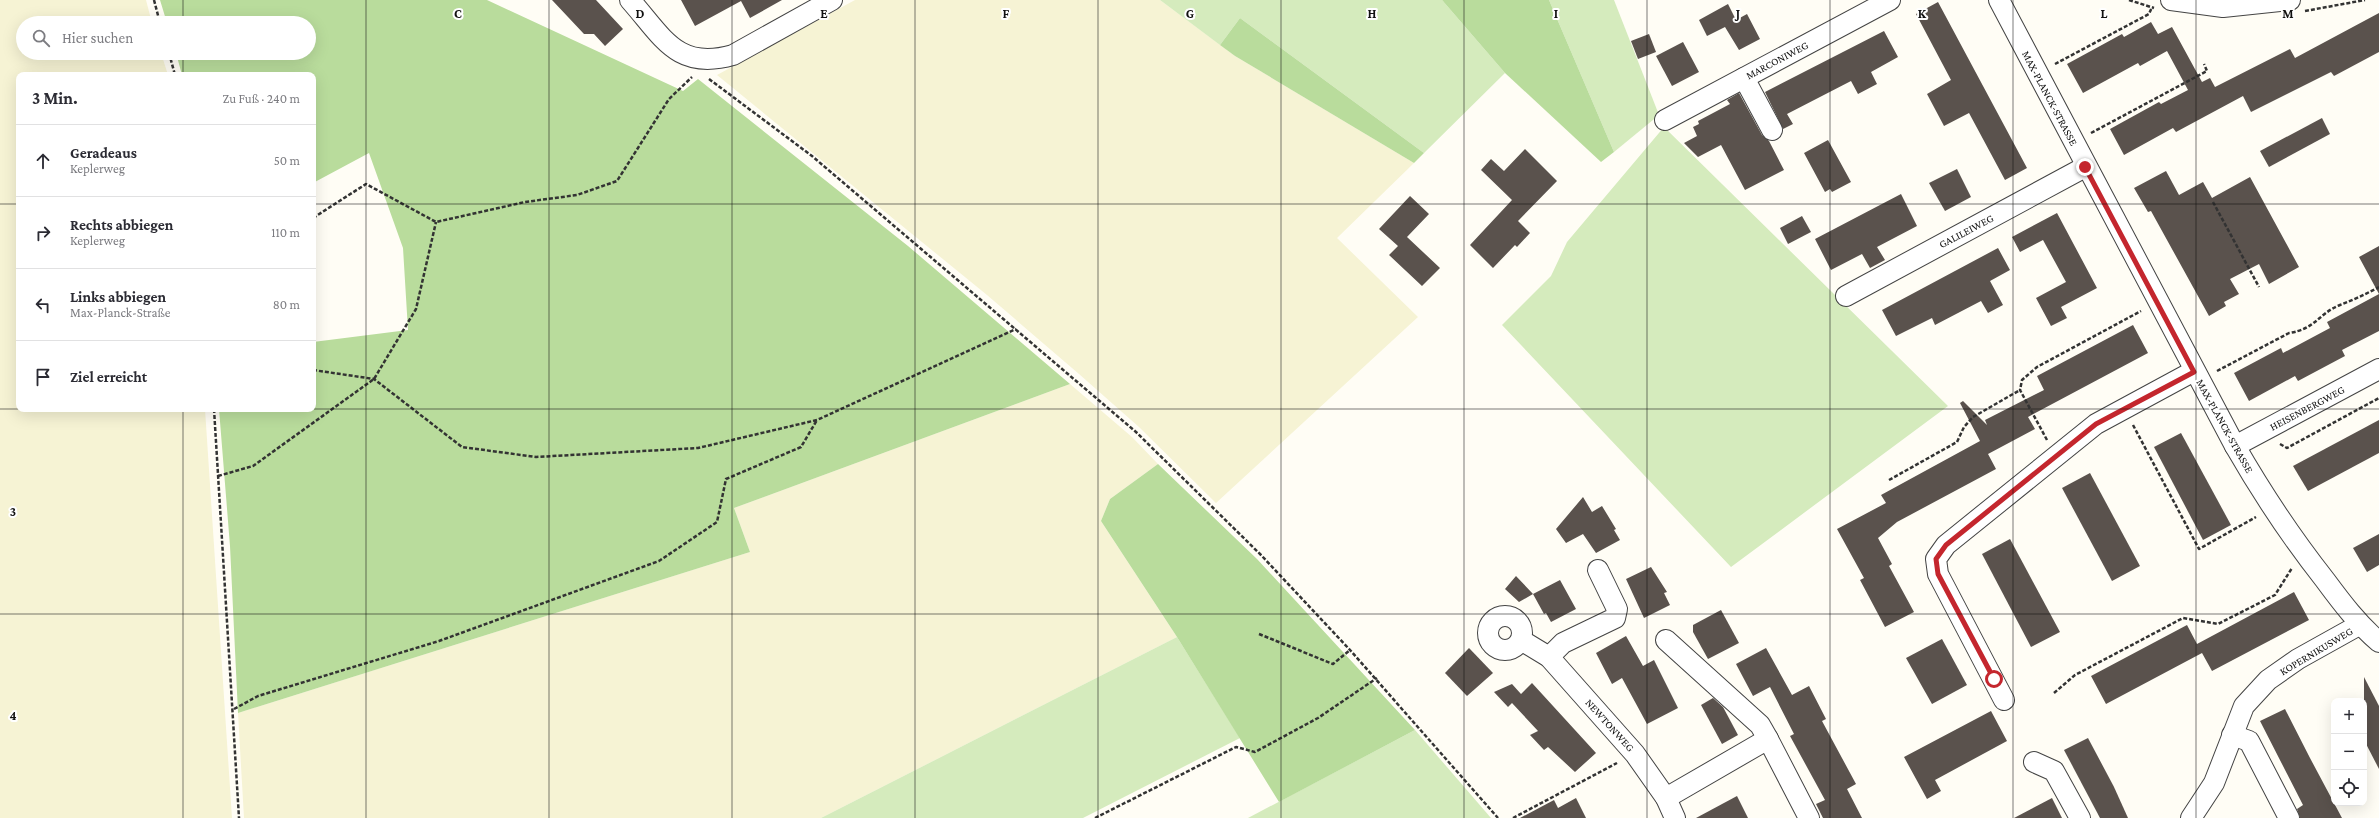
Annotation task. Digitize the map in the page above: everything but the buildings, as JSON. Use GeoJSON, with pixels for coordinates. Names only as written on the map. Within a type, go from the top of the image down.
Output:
{"type":"FeatureCollection","features":[{"type":"Feature","properties":{"kind":"street"},"geometry":{"type":"LineString","coordinates":[[630,0],[670,46],[699,66],[733,55],[832,0]]}},
{"type":"Feature","properties":{"kind":"street","name":"MARCONIWEG"},"geometry":{"type":"LineString","coordinates":[[1665,120],[1890,0]]}},
{"type":"Feature","properties":{"kind":"street","name":"MAX-PLANCK-STRASSE"},"geometry":{"type":"LineString","coordinates":[[1998,0],[2085,167],[2197,376],[2235,446],[2272,509],[2306,556],[2360,625],[2379,642]]}},
{"type":"Feature","properties":{"kind":"street"},"geometry":{"type":"LineString","coordinates":[[2171,0],[2223,7],[2290,0]]}},
{"type":"Feature","properties":{"kind":"street"},"geometry":{"type":"LineString","coordinates":[[1744,78],[1772,130]]}},
{"type":"Feature","properties":{"kind":"street","name":"GALILEIWEG"},"geometry":{"type":"LineString","coordinates":[[1846,296],[2085,167]]}},
{"type":"Feature","properties":{"kind":"street","name":"HEISENBERGWEG"},"geometry":{"type":"LineString","coordinates":[[2235,446],[2379,369]]}},
{"type":"Feature","properties":{"kind":"street"},"geometry":{"type":"LineString","coordinates":[[2004,700],[1938,574],[1936,559],[1946,545],[2096,424],[2197,376]]}},
{"type":"Feature","properties":{"kind":"street"},"geometry":{"type":"LineString","coordinates":[[1548,657],[1563,643],[1615,618],[1617,609],[1598,570]]}},
{"type":"Feature","properties":{"kind":"street","name":"KOPERNIKUSWEG"},"geometry":{"type":"LineString","coordinates":[[2191,818],[2214,783],[2244,706],[2268,680],[2298,659],[2360,625]]}},
{"type":"Feature","properties":{"kind":"street","name":"NEWTONWEG"},"geometry":{"type":"LineString","coordinates":[[1520,640],[1548,657],[1635,754],[1666,798],[1675,818]]}},
{"type":"Feature","properties":{"kind":"street"},"geometry":{"type":"LineString","coordinates":[[1666,640],[1760,725],[1809,818]]}},
{"type":"Feature","properties":{"kind":"street"},"geometry":{"type":"LineString","coordinates":[[2232,735],[2249,741],[2289,818]]}},
{"type":"Feature","properties":{"kind":"street"},"geometry":{"type":"LineString","coordinates":[[1666,798],[1768,739]]}},
{"type":"Feature","properties":{"kind":"street"},"geometry":{"type":"LineString","coordinates":[[2034,762],[2054,771],[2080,818]]}},
{"type":"Feature","properties":{"kind":"path"},"geometry":{"type":"LineString","coordinates":[[154,0],[158,16]]}},
{"type":"Feature","properties":{"kind":"path"},"geometry":{"type":"LineString","coordinates":[[2037,74],[2149,14],[2152,8]]}},
{"type":"Feature","properties":{"kind":"path"},"geometry":{"type":"LineString","coordinates":[[171,60],[174,72]]}},
{"type":"Feature","properties":{"kind":"path"},"geometry":{"type":"LineString","coordinates":[[2073,143],[2207,71],[2204,64]]}},
{"type":"Feature","properties":{"kind":"path"},"geometry":{"type":"LineString","coordinates":[[316,216],[366,184],[436,222],[525,202],[577,195],[617,181],[669,100],[699,66],[812,156],[1136,432],[1261,555],[1376,678],[1498,818]]}},
{"type":"Feature","properties":{"kind":"path"},"geometry":{"type":"LineString","coordinates":[[2213,202],[2259,287]]}},
{"type":"Feature","properties":{"kind":"path"},"geometry":{"type":"LineString","coordinates":[[218,476],[254,466],[374,379],[416,309],[436,222]]}},
{"type":"Feature","properties":{"kind":"path"},"geometry":{"type":"LineString","coordinates":[[2197,376],[2228,364],[2289,333],[2298,332],[2315,324],[2326,313],[2379,287]]}},
{"type":"Feature","properties":{"kind":"path"},"geometry":{"type":"LineString","coordinates":[[2056,456],[2020,390],[2022,380],[2037,367],[2158,302]]}},
{"type":"Feature","properties":{"kind":"path"},"geometry":{"type":"LineString","coordinates":[[316,370],[374,379],[462,447],[536,457],[698,448],[817,420],[1016,329]]}},
{"type":"Feature","properties":{"kind":"path"},"geometry":{"type":"LineString","coordinates":[[1889,480],[1957,442],[1964,427],[1974,417],[2020,390]]}},
{"type":"Feature","properties":{"kind":"path"},"geometry":{"type":"LineString","coordinates":[[2271,426],[2282,447],[2287,448],[2379,398]]}},
{"type":"Feature","properties":{"kind":"path"},"geometry":{"type":"LineString","coordinates":[[2125,409],[2199,549],[2272,509]]}},
{"type":"Feature","properties":{"kind":"path"},"geometry":{"type":"LineString","coordinates":[[214,412],[234,708],[239,818]]}},
{"type":"Feature","properties":{"kind":"path"},"geometry":{"type":"LineString","coordinates":[[234,708],[258,696],[439,641],[659,561],[717,522],[726,479],[801,446],[817,420]]}},
{"type":"Feature","properties":{"kind":"path"},"geometry":{"type":"LineString","coordinates":[[2054,693],[2075,675],[2183,618],[2218,624],[2275,595],[2293,566],[2306,556]]}},
{"type":"Feature","properties":{"kind":"path"},"geometry":{"type":"LineString","coordinates":[[1258,634],[1333,664],[1350,650]]}},
{"type":"Feature","properties":{"kind":"path"},"geometry":{"type":"LineString","coordinates":[[1095,818],[1236,747],[1255,752],[1318,718],[1376,678]]}},
{"type":"Feature","properties":{"kind":"path"},"geometry":{"type":"LineString","coordinates":[[1513,818],[1635,754]]}},
{"type":"Feature","properties":{"kind":"shaded area"},"geometry":{"type":"Polygon","coordinates":[[[0,0],[146,0],[150,16],[16,16],[16,60],[163,60],[167,72],[16,72],[16,412],[205,412],[232,818],[0,818],[0,0]]]}},
{"type":"Feature","properties":{"kind":"shaded area"},"geometry":{"type":"Polygon","coordinates":[[[855,0],[1160,0],[1235,56],[1414,163],[1337,238],[1418,317],[1216,503],[1139,427],[987,295],[717,75],[855,0]]]}},
{"type":"Feature","properties":{"kind":"shaded area"},"geometry":{"type":"Polygon","coordinates":[[[1070,384],[1132,437],[1158,464],[1110,499],[1101,521],[1177,637],[821,818],[244,818],[238,713],[750,552],[734,508],[1070,384]]]}},
{"type":"Feature","properties":{"kind":"green space"},"geometry":{"type":"Polygon","coordinates":[[[160,0],[487,0],[683,91],[698,79],[908,246],[1070,384],[734,508],[750,552],[238,713],[230,546],[219,412],[316,412],[316,342],[408,330],[403,248],[369,153],[316,181],[316,72],[181,72],[178,60],[316,60],[316,16],[165,16],[160,0]]]}},
{"type":"Feature","properties":{"kind":"green space"},"geometry":{"type":"Polygon","coordinates":[[[1160,0],[1442,0],[1505,73],[1424,153],[1240,18],[1220,45],[1160,0]]]}},
{"type":"Feature","properties":{"kind":"green space"},"geometry":{"type":"Polygon","coordinates":[[[1442,0],[1549,0],[1614,152],[1601,162],[1505,73],[1442,0]]]}},
{"type":"Feature","properties":{"kind":"green space"},"geometry":{"type":"Polygon","coordinates":[[[1549,0],[1614,0],[1659,115],[1614,152],[1549,0]]]}},
{"type":"Feature","properties":{"kind":"green space"},"geometry":{"type":"Polygon","coordinates":[[[1240,18],[1424,153],[1414,163],[1235,56],[1220,45],[1240,18]]]}},
{"type":"Feature","properties":{"kind":"green space"},"geometry":{"type":"Polygon","coordinates":[[[1664,127],[1948,406],[1731,567],[1502,325],[1551,276],[1567,242],[1664,127]]]}},
{"type":"Feature","properties":{"kind":"green space"},"geometry":{"type":"Polygon","coordinates":[[[1158,464],[1257,559],[1415,730],[1279,802],[1177,637],[1101,521],[1110,499],[1158,464]]]}},
{"type":"Feature","properties":{"kind":"green space"},"geometry":{"type":"Polygon","coordinates":[[[1177,637],[1240,738],[1083,818],[821,818],[1177,637]]]}},
{"type":"Feature","properties":{"kind":"green space"},"geometry":{"type":"Polygon","coordinates":[[[1415,730],[1491,818],[1248,818],[1415,730]]]}},
{"type":"Feature","properties":{"kind":"route"},"geometry":{"type":"LineString","coordinates":[[1994,679],[1938,574],[1936,559],[1946,545],[2096,424],[2194,372],[2085,167]]}}]}
